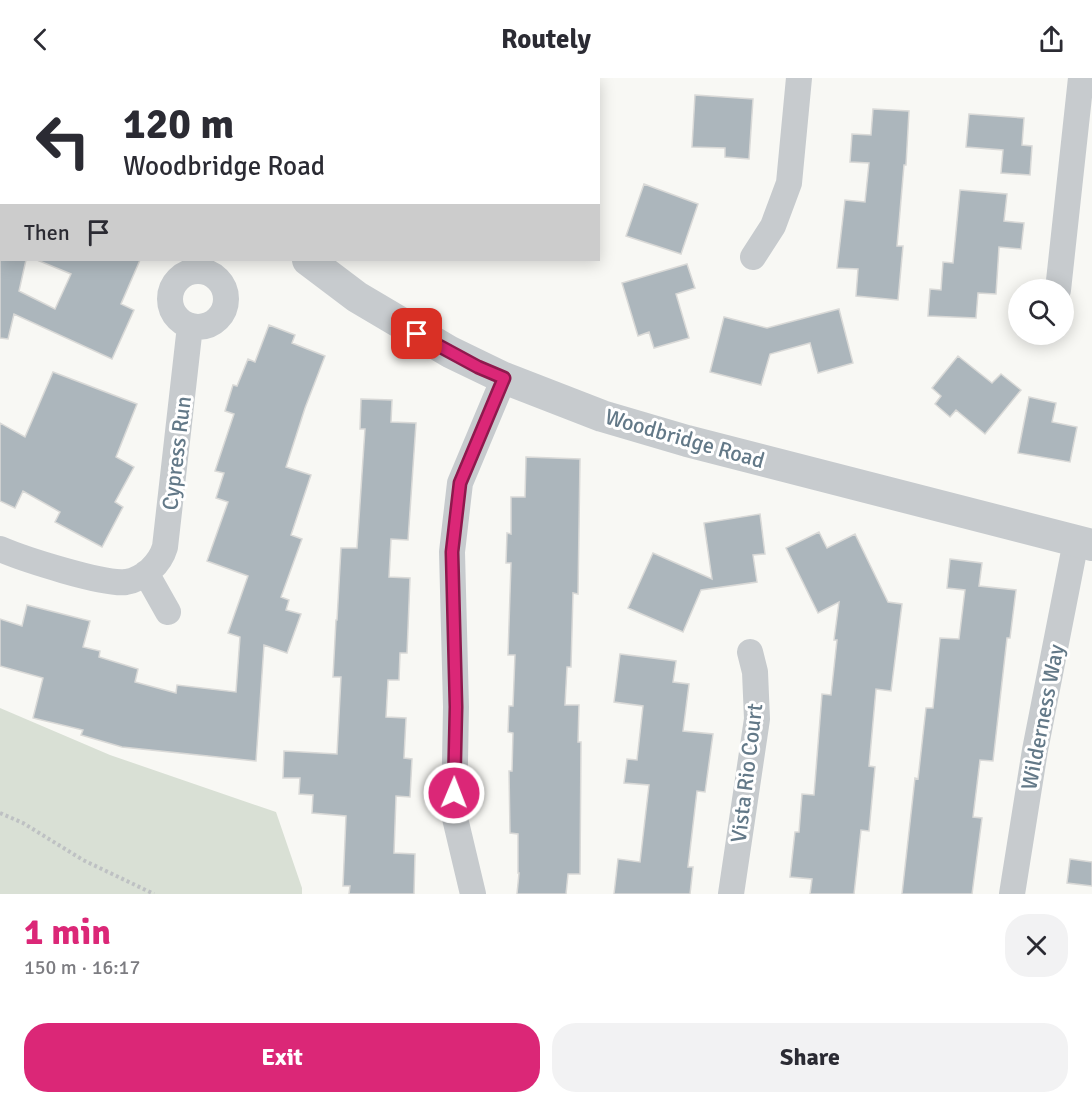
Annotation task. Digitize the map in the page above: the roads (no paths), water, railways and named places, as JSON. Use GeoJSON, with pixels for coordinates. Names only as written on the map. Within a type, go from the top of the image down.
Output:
{"type":"FeatureCollection","features":[{"type":"Feature","properties":{"kind":"street"},"geometry":{"type":"LineString","coordinates":[[753,257],[773,226],[789,183],[799,78]]}},
{"type":"Feature","properties":{"kind":"street"},"geometry":{"type":"LineString","coordinates":[[1060,279],[1081,78]]}},
{"type":"Feature","properties":{"kind":"street","name":"Woodbridge Road"},"geometry":{"type":"LineString","coordinates":[[309,261],[337,283],[450,352],[504,378],[602,416],[1084,543]]}},
{"type":"Feature","properties":{"kind":"street","name":"Cypress Run"},"geometry":{"type":"LineString","coordinates":[[146,573],[162,556],[165,547],[190,326]]}},
{"type":"Feature","properties":{"kind":"street"},"geometry":{"type":"LineString","coordinates":[[473,894],[454,814],[456,707],[452,552],[460,483],[504,378]]}},
{"type":"Feature","properties":{"kind":"street","name":"Wilderness Way"},"geometry":{"type":"LineString","coordinates":[[1012,894],[1035,750],[1084,543]]}},
{"type":"Feature","properties":{"kind":"street"},"geometry":{"type":"LineString","coordinates":[[0,549],[20,557],[111,581],[123,582],[136,579],[146,573],[168,612]]}},
{"type":"Feature","properties":{"kind":"street","name":"Vista Rio Court"},"geometry":{"type":"LineString","coordinates":[[731,894],[757,718],[755,672],[750,652]]}}]}
